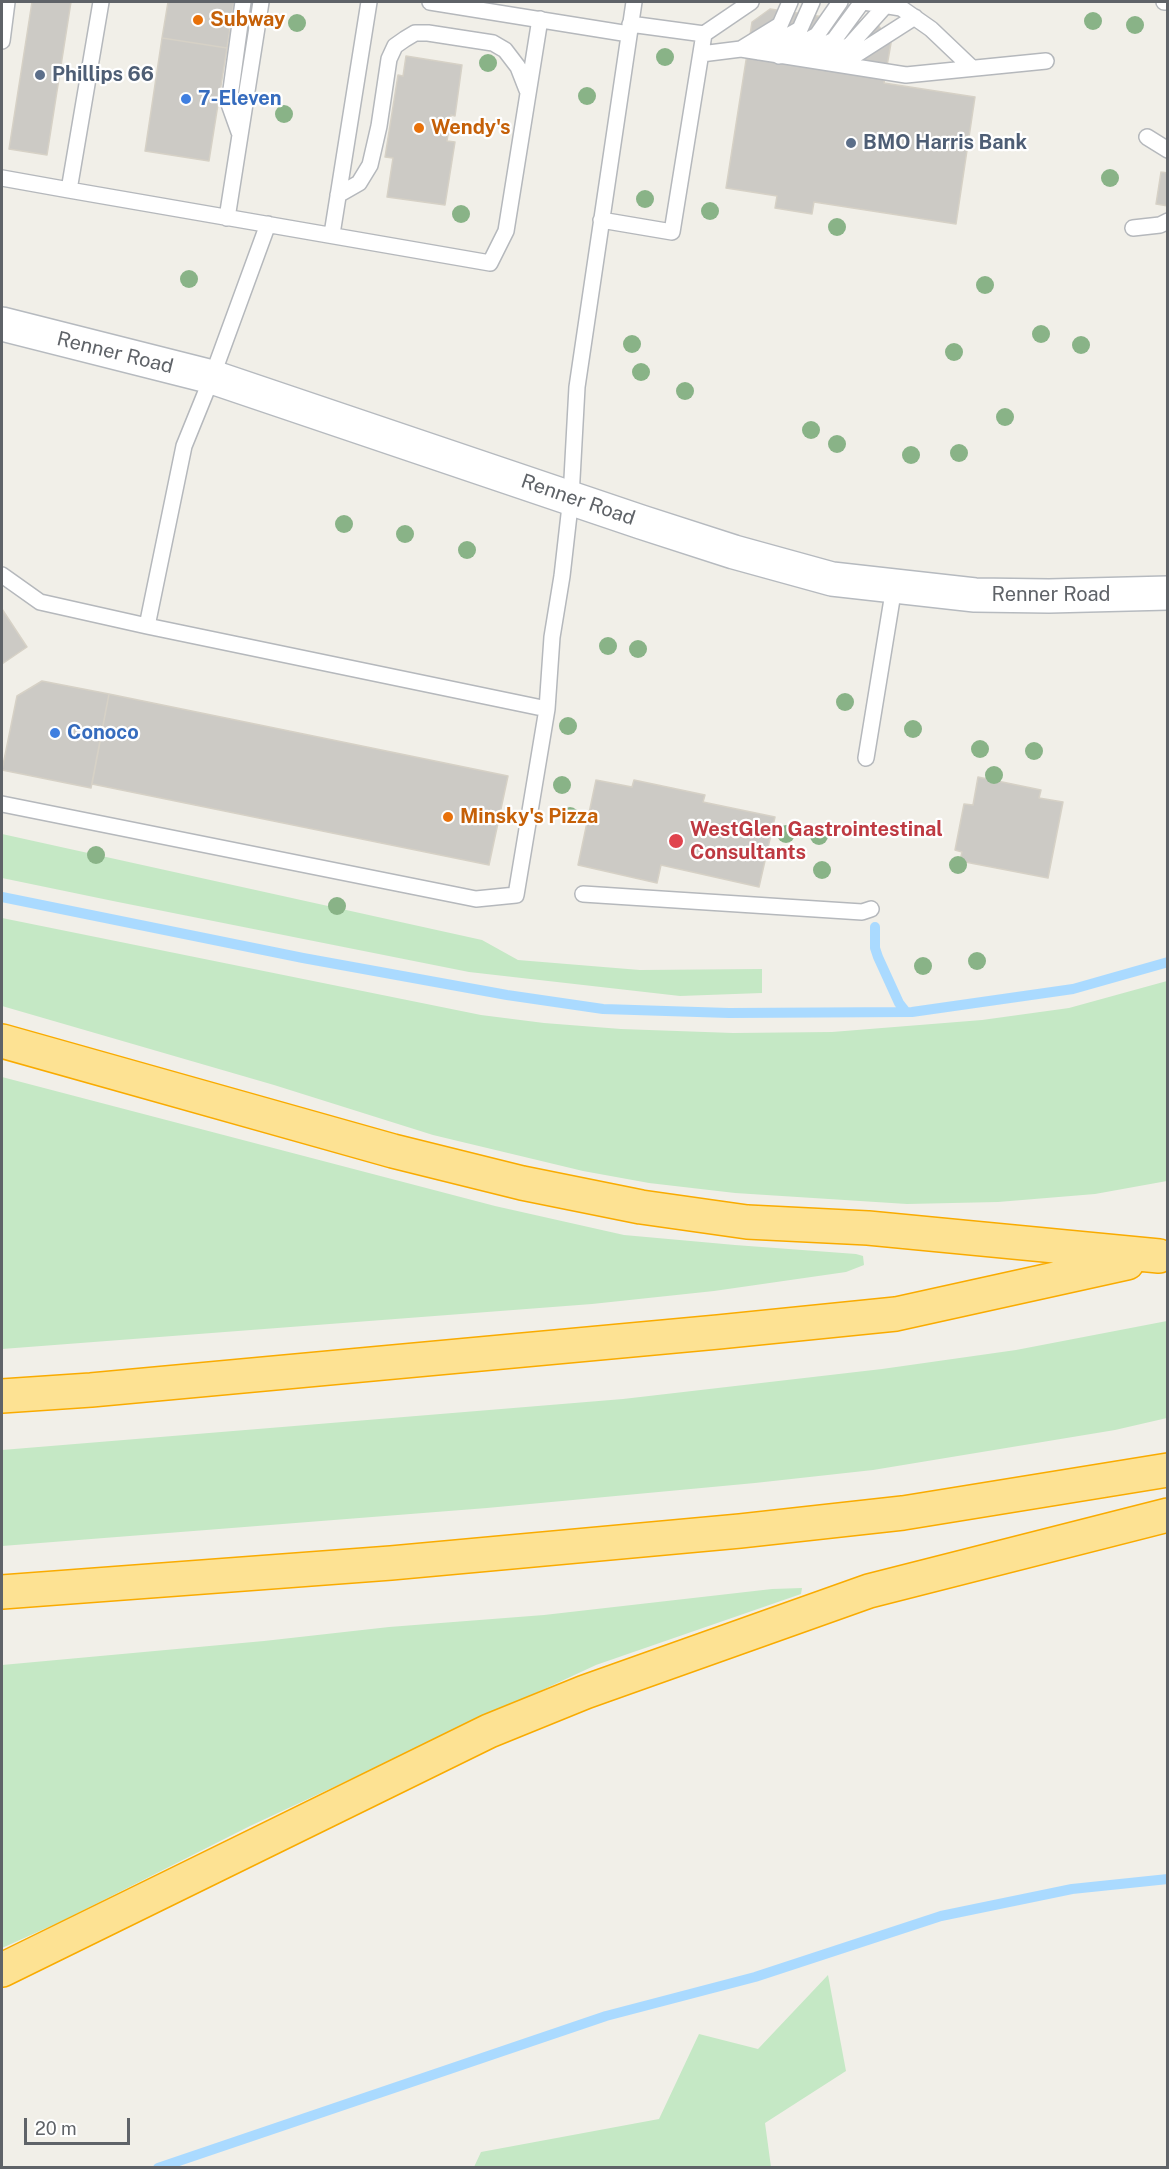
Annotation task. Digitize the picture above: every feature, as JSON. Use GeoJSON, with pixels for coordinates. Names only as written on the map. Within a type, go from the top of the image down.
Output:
{"type":"FeatureCollection","features":[{"type":"Feature","properties":{"kind":"highway"},"geometry":{"type":"LineString","coordinates":[[2,1041],[393,1151],[522,1183],[641,1207],[747,1221],[868,1228],[1163,1255]]}},
{"type":"Feature","properties":{"kind":"highway"},"geometry":{"type":"LineString","coordinates":[[2,1396],[896,1314],[1163,1255]]}},
{"type":"Feature","properties":{"kind":"highway"},"geometry":{"type":"LineString","coordinates":[[2,1592],[391,1563],[740,1532],[903,1513],[1167,1470]]}},
{"type":"Feature","properties":{"kind":"highway"},"geometry":{"type":"LineString","coordinates":[[2,1970],[489,1731],[585,1692],[869,1591],[1167,1515]]}},
{"type":"Feature","properties":{"kind":"main road","name":"Renner Road"},"geometry":{"type":"LineString","coordinates":[[2,324],[212,377],[734,552],[832,579],[985,595],[1167,593]]}},
{"type":"Feature","properties":{"kind":"lane"},"geometry":{"type":"LineString","coordinates":[[2,41],[7,2]]}},
{"type":"Feature","properties":{"kind":"lane"},"geometry":{"type":"LineString","coordinates":[[69,190],[101,2]]}},
{"type":"Feature","properties":{"kind":"lane"},"geometry":{"type":"LineString","coordinates":[[240,134],[229,104],[243,2]]}},
{"type":"Feature","properties":{"kind":"lane"},"geometry":{"type":"LineString","coordinates":[[227,218],[261,2]]}},
{"type":"Feature","properties":{"kind":"lane"},"geometry":{"type":"LineString","coordinates":[[332,234],[369,2]]}},
{"type":"Feature","properties":{"kind":"lane"},"geometry":{"type":"LineString","coordinates":[[430,2],[540,19],[704,34],[751,2]]}},
{"type":"Feature","properties":{"kind":"lane"},"geometry":{"type":"LineString","coordinates":[[2,804],[476,898],[516,895],[547,709],[552,637],[571,497],[577,387],[634,2]]}},
{"type":"Feature","properties":{"kind":"lane"},"geometry":{"type":"LineString","coordinates":[[741,50],[780,25],[790,2]]}},
{"type":"Feature","properties":{"kind":"lane"},"geometry":{"type":"LineString","coordinates":[[759,52],[800,29],[812,2]]}},
{"type":"Feature","properties":{"kind":"lane"},"geometry":{"type":"LineString","coordinates":[[779,56],[817,35],[840,2]]}},
{"type":"Feature","properties":{"kind":"lane"},"geometry":{"type":"LineString","coordinates":[[798,58],[834,40],[863,2],[901,8],[931,29],[972,68]]}},
{"type":"Feature","properties":{"kind":"lane"},"geometry":{"type":"LineString","coordinates":[[825,62],[850,45],[886,5]]}},
{"type":"Feature","properties":{"kind":"lane"},"geometry":{"type":"LineString","coordinates":[[825,62],[854,56],[915,17]]}},
{"type":"Feature","properties":{"kind":"lane"},"geometry":{"type":"LineString","coordinates":[[2,178],[490,263],[506,231],[540,19]]}},
{"type":"Feature","properties":{"kind":"lane"},"geometry":{"type":"LineString","coordinates":[[338,195],[359,183],[370,165],[379,126],[389,59],[395,46],[416,33],[493,43],[505,50],[518,67],[528,93]]}},
{"type":"Feature","properties":{"kind":"lane"},"geometry":{"type":"LineString","coordinates":[[601,220],[672,232],[704,34]]}},
{"type":"Feature","properties":{"kind":"lane"},"geometry":{"type":"LineString","coordinates":[[701,54],[741,50],[906,75],[1046,61]]}},
{"type":"Feature","properties":{"kind":"lane"},"geometry":{"type":"LineString","coordinates":[[1147,137],[1167,150]]}},
{"type":"Feature","properties":{"kind":"lane"},"geometry":{"type":"LineString","coordinates":[[1132,228],[1160,225],[1167,221]]}},
{"type":"Feature","properties":{"kind":"lane"},"geometry":{"type":"LineString","coordinates":[[147,626],[184,446],[268,224]]}},
{"type":"Feature","properties":{"kind":"lane"},"geometry":{"type":"LineString","coordinates":[[2,575],[40,602],[547,709]]}},
{"type":"Feature","properties":{"kind":"lane"},"geometry":{"type":"LineString","coordinates":[[866,758],[894,587]]}},
{"type":"Feature","properties":{"kind":"lane"},"geometry":{"type":"LineString","coordinates":[[583,894],[862,912],[871,909]]}},
{"type":"Feature","properties":{"kind":"green space"},"geometry":{"type":"Polygon","coordinates":[[[2,834],[482,940],[518,960],[640,970],[762,969],[762,993],[680,996],[469,972],[2,878],[2,834]]]}},
{"type":"Feature","properties":{"kind":"green space"},"geometry":{"type":"Polygon","coordinates":[[[2,918],[481,1015],[621,1029],[733,1033],[832,1032],[982,1020],[1069,1008],[1167,981],[1167,1181],[1095,1194],[998,1202],[907,1204],[735,1193],[649,1183],[583,1171],[433,1135],[274,1085],[2,1006],[2,918]]]}},
{"type":"Feature","properties":{"kind":"green space"},"geometry":{"type":"Polygon","coordinates":[[[2,1077],[495,1206],[624,1235],[856,1254],[863,1256],[864,1265],[846,1272],[714,1291],[592,1304],[2,1349],[2,1077]]]}},
{"type":"Feature","properties":{"kind":"green space"},"geometry":{"type":"Polygon","coordinates":[[[1167,1321],[1167,1418],[1115,1430],[873,1470],[755,1483],[487,1508],[2,1546],[2,1450],[623,1399],[882,1369],[1016,1350],[1167,1321]]]}},
{"type":"Feature","properties":{"kind":"green space"},"geometry":{"type":"Polygon","coordinates":[[[802,1588],[801,1594],[596,1665],[250,1826],[62,1921],[2,1948],[2,1665],[389,1627],[544,1615],[772,1589],[802,1588]]]}},
{"type":"Feature","properties":{"kind":"green space"},"geometry":{"type":"Polygon","coordinates":[[[828,1975],[846,2071],[765,2123],[771,2167],[474,2167],[481,2152],[659,2119],[699,2034],[758,2049],[828,1975]]]}},
{"type":"Feature","properties":{"kind":"building","name":"Phillips 66"},"geometry":{"type":"Polygon","coordinates":[[[32,2],[71,2],[47,155],[9,149],[32,2]]]}},
{"type":"Feature","properties":{"kind":"building","name":"Subway"},"geometry":{"type":"Polygon","coordinates":[[[168,2],[234,2],[227,48],[162,38],[168,2]]]}},
{"type":"Feature","properties":{"kind":"building","name":"BMO Harris Bank"},"geometry":{"type":"Polygon","coordinates":[[[770,9],[878,25],[891,43],[884,83],[975,97],[956,224],[814,202],[812,214],[775,208],[777,196],[726,188],[752,22],[770,9]]]}},
{"type":"Feature","properties":{"kind":"building","name":"7-Eleven"},"geometry":{"type":"Polygon","coordinates":[[[162,38],[227,48],[209,161],[145,151],[162,38]]]}},
{"type":"Feature","properties":{"kind":"building","name":"Wendy's"},"geometry":{"type":"Polygon","coordinates":[[[406,56],[462,65],[455,116],[451,115],[447,141],[455,142],[445,205],[387,197],[393,158],[385,157],[398,75],[403,76],[406,56]]]}},
{"type":"Feature","properties":{"kind":"building"},"geometry":{"type":"Polygon","coordinates":[[[1161,172],[1168,173],[1168,206],[1156,204],[1161,172]]]}},
{"type":"Feature","properties":{"kind":"building"},"geometry":{"type":"Polygon","coordinates":[[[2,609],[27,647],[2,664],[2,609]]]}},
{"type":"Feature","properties":{"kind":"building","name":"Conoco"},"geometry":{"type":"Polygon","coordinates":[[[42,681],[109,694],[91,788],[2,770],[17,696],[42,681]]]}},
{"type":"Feature","properties":{"kind":"building"},"geometry":{"type":"Polygon","coordinates":[[[109,694],[508,776],[489,865],[92,784],[109,694]]]}},
{"type":"Feature","properties":{"kind":"building"},"geometry":{"type":"Polygon","coordinates":[[[978,777],[1041,790],[1039,798],[1063,802],[1048,878],[960,861],[962,852],[955,850],[964,804],[973,805],[978,777]]]}},
{"type":"Feature","properties":{"kind":"building","name":"WestGlen Gastrointestinal Consultants"},"geometry":{"type":"Polygon","coordinates":[[[596,780],[632,787],[634,780],[705,795],[703,802],[775,817],[759,887],[661,865],[657,883],[578,865],[596,780]]]}},
{"type":"Feature","properties":{"kind":"waterway"},"geometry":{"type":"LineString","coordinates":[[2,897],[303,958],[507,995],[603,1009],[729,1013],[912,1012],[1073,989],[1168,962]]}},
{"type":"Feature","properties":{"kind":"waterway"},"geometry":{"type":"LineString","coordinates":[[875,927],[875,948],[878,957],[899,1003],[906,1012]]}},
{"type":"Feature","properties":{"kind":"waterway"},"geometry":{"type":"LineString","coordinates":[[158,2168],[606,2016],[755,1977],[941,1916],[1072,1889],[1168,1879]]}},
{"type":"Feature","properties":{"kind":"place","name":"Subway"},"geometry":{"type":"Point","coordinates":[198,20]}},
{"type":"Feature","properties":{"kind":"place","name":"Phillips 66"},"geometry":{"type":"Point","coordinates":[40,75]}},
{"type":"Feature","properties":{"kind":"place","name":"7-Eleven"},"geometry":{"type":"Point","coordinates":[186,99]}},
{"type":"Feature","properties":{"kind":"place","name":"Wendy's"},"geometry":{"type":"Point","coordinates":[419,128]}},
{"type":"Feature","properties":{"kind":"place","name":"BMO Harris Bank"},"geometry":{"type":"Point","coordinates":[851,143]}},
{"type":"Feature","properties":{"kind":"place","name":"Conoco"},"geometry":{"type":"Point","coordinates":[55,733]}},
{"type":"Feature","properties":{"kind":"place","name":"Minsky's Pizza"},"geometry":{"type":"Point","coordinates":[448,817]}},
{"type":"Feature","properties":{"kind":"place","name":"WestGlen Gastrointestinal Consultants"},"geometry":{"type":"Point","coordinates":[676,841]}}]}
